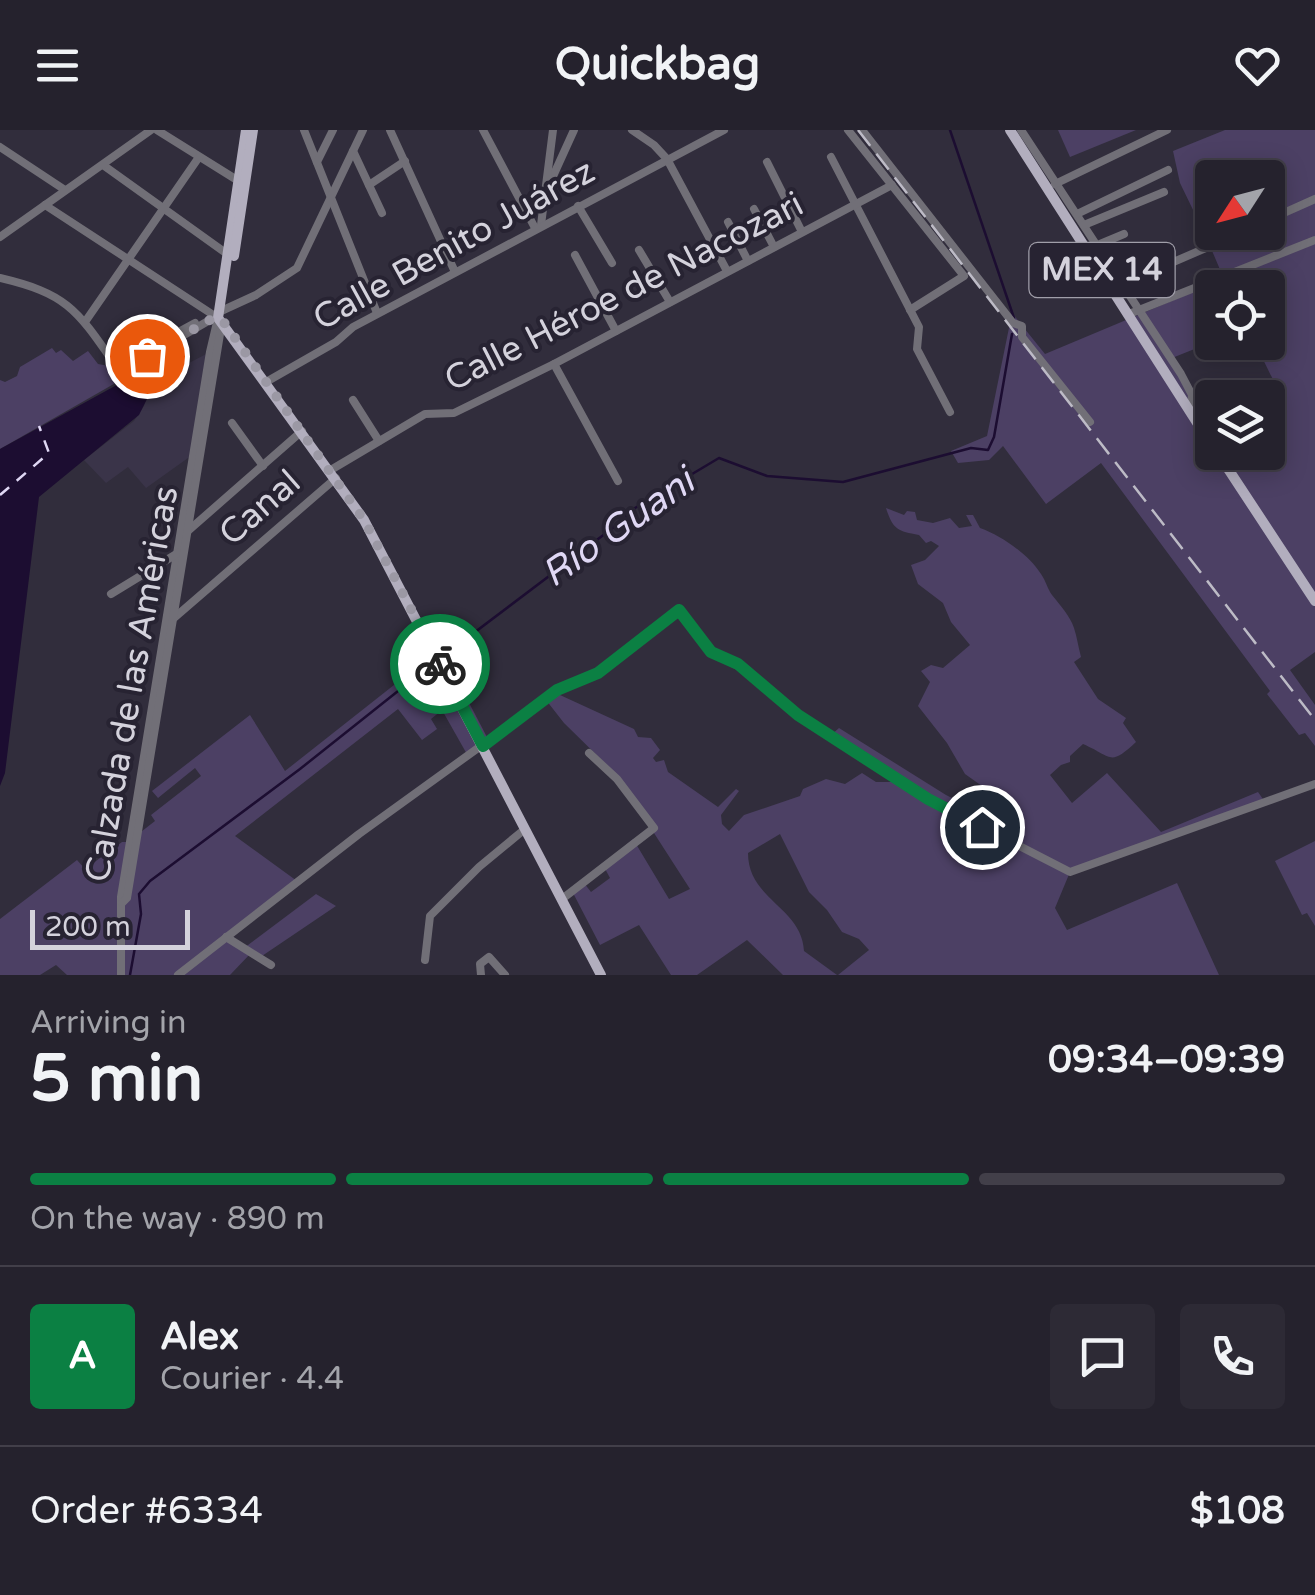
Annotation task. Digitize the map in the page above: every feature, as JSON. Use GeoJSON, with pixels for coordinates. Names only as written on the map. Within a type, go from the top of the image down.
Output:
{"type":"FeatureCollection","features":[{"type":"Feature","properties":{"kind":"main road","name":"Calzada de las Américas"},"geometry":{"type":"LineString","coordinates":[[238,197],[250,130]]}},
{"type":"Feature","properties":{"kind":"main road","name":"Calzada de las Américas"},"geometry":{"type":"LineString","coordinates":[[218,315],[250,130]]}},
{"type":"Feature","properties":{"kind":"main road","name":"MEX 14"},"geometry":{"type":"LineString","coordinates":[[1010,130],[1093,246],[1195,420]]}},
{"type":"Feature","properties":{"kind":"main road"},"geometry":{"type":"LineString","coordinates":[[218,315],[364,520],[601,975]]}},
{"type":"Feature","properties":{"kind":"main road"},"geometry":{"type":"LineString","coordinates":[[1229,470],[1315,601]]}},
{"type":"Feature","properties":{"kind":"street"},"geometry":{"type":"LineString","coordinates":[[0,237],[154,130],[238,180]]}},
{"type":"Feature","properties":{"kind":"street"},"geometry":{"type":"LineString","coordinates":[[317,162],[333,130]]}},
{"type":"Feature","properties":{"kind":"street"},"geometry":{"type":"LineString","coordinates":[[0,278],[42,288],[59,298],[85,322],[122,370],[170,340],[256,296],[297,268],[363,130]]}},
{"type":"Feature","properties":{"kind":"street"},"geometry":{"type":"LineString","coordinates":[[390,130],[455,272]]}},
{"type":"Feature","properties":{"kind":"street"},"geometry":{"type":"LineString","coordinates":[[482,130],[538,226]]}},
{"type":"Feature","properties":{"kind":"street"},"geometry":{"type":"LineString","coordinates":[[538,226],[553,130]]}},
{"type":"Feature","properties":{"kind":"street"},"geometry":{"type":"LineString","coordinates":[[547,187],[574,130]]}},
{"type":"Feature","properties":{"kind":"street"},"geometry":{"type":"LineString","coordinates":[[632,130],[654,145],[666,160],[727,272]]}},
{"type":"Feature","properties":{"kind":"street","name":"Calle Benito Juárez"},"geometry":{"type":"LineString","coordinates":[[266,382],[336,342],[352,326],[724,130]]}},
{"type":"Feature","properties":{"kind":"street"},"geometry":{"type":"LineString","coordinates":[[848,130],[964,276],[910,310]]}},
{"type":"Feature","properties":{"kind":"street"},"geometry":{"type":"LineString","coordinates":[[862,130],[1090,422]]}},
{"type":"Feature","properties":{"kind":"street"},"geometry":{"type":"LineString","coordinates":[[1021,130],[1052,187],[1084,225],[1093,246],[1124,234]]}},
{"type":"Feature","properties":{"kind":"street"},"geometry":{"type":"LineString","coordinates":[[1052,187],[1167,130]]}},
{"type":"Feature","properties":{"kind":"street"},"geometry":{"type":"LineString","coordinates":[[306,132],[377,313]]}},
{"type":"Feature","properties":{"kind":"street"},"geometry":{"type":"LineString","coordinates":[[0,147],[66,190]]}},
{"type":"Feature","properties":{"kind":"street"},"geometry":{"type":"LineString","coordinates":[[353,150],[382,213]]}},
{"type":"Feature","properties":{"kind":"street"},"geometry":{"type":"LineString","coordinates":[[85,322],[199,157]]}},
{"type":"Feature","properties":{"kind":"street"},"geometry":{"type":"LineString","coordinates":[[831,157],[910,310],[920,332],[917,349],[950,412]]}},
{"type":"Feature","properties":{"kind":"street"},"geometry":{"type":"LineString","coordinates":[[370,184],[405,162]]}},
{"type":"Feature","properties":{"kind":"street"},"geometry":{"type":"LineString","coordinates":[[767,162],[802,232]]}},
{"type":"Feature","properties":{"kind":"street"},"geometry":{"type":"LineString","coordinates":[[104,165],[231,257]]}},
{"type":"Feature","properties":{"kind":"street"},"geometry":{"type":"LineString","coordinates":[[1076,214],[1168,170]]}},
{"type":"Feature","properties":{"kind":"street","name":"Calle Héroe de Nacozari"},"geometry":{"type":"LineString","coordinates":[[333,474],[426,414],[454,413],[554,364],[892,185]]}},
{"type":"Feature","properties":{"kind":"street"},"geometry":{"type":"LineString","coordinates":[[1084,225],[1164,192]]}},
{"type":"Feature","properties":{"kind":"street"},"geometry":{"type":"LineString","coordinates":[[1285,212],[1315,198]]}},
{"type":"Feature","properties":{"kind":"street"},"geometry":{"type":"LineString","coordinates":[[45,205],[218,315]]}},
{"type":"Feature","properties":{"kind":"street"},"geometry":{"type":"LineString","coordinates":[[578,206],[612,263]]}},
{"type":"Feature","properties":{"kind":"street"},"geometry":{"type":"LineString","coordinates":[[754,209],[774,247]]}},
{"type":"Feature","properties":{"kind":"street"},"geometry":{"type":"LineString","coordinates":[[728,222],[748,261]]}},
{"type":"Feature","properties":{"kind":"street"},"geometry":{"type":"LineString","coordinates":[[1134,313],[1315,240]]}},
{"type":"Feature","properties":{"kind":"street"},"geometry":{"type":"LineString","coordinates":[[639,250],[670,302]]}},
{"type":"Feature","properties":{"kind":"street"},"geometry":{"type":"LineString","coordinates":[[1117,286],[1201,250]]}},
{"type":"Feature","properties":{"kind":"street"},"geometry":{"type":"LineString","coordinates":[[575,255],[616,331]]}},
{"type":"Feature","properties":{"kind":"street","name":"Calzada de las Américas"},"geometry":{"type":"LineString","coordinates":[[160,677],[174,618],[218,315]]}},
{"type":"Feature","properties":{"kind":"street"},"geometry":{"type":"LineString","coordinates":[[554,364],[618,481]]}},
{"type":"Feature","properties":{"kind":"street"},"geometry":{"type":"LineString","coordinates":[[352,400],[379,441]]}},
{"type":"Feature","properties":{"kind":"street"},"geometry":{"type":"LineString","coordinates":[[232,423],[262,466]]}},
{"type":"Feature","properties":{"kind":"street"},"geometry":{"type":"LineString","coordinates":[[185,529],[302,431]]}},
{"type":"Feature","properties":{"kind":"street","name":"Canal"},"geometry":{"type":"LineString","coordinates":[[174,618],[333,474]]}},
{"type":"Feature","properties":{"kind":"street","name":"Calzada de las Américas"},"geometry":{"type":"LineString","coordinates":[[121,975],[122,903],[127,898],[138,807],[185,529]]}},
{"type":"Feature","properties":{"kind":"street"},"geometry":{"type":"LineString","coordinates":[[111,594],[178,553]]}},
{"type":"Feature","properties":{"kind":"street"},"geometry":{"type":"LineString","coordinates":[[178,975],[359,834],[557,690],[598,673],[679,610],[711,652],[738,664],[798,715],[928,799],[1070,872],[1315,784]]}},
{"type":"Feature","properties":{"kind":"street"},"geometry":{"type":"LineString","coordinates":[[562,899],[654,828],[588,752]]}},
{"type":"Feature","properties":{"kind":"street"},"geometry":{"type":"LineString","coordinates":[[425,960],[430,916],[479,867],[526,829]]}},
{"type":"Feature","properties":{"kind":"street"},"geometry":{"type":"LineString","coordinates":[[226,936],[271,965]]}},
{"type":"Feature","properties":{"kind":"street"},"geometry":{"type":"LineString","coordinates":[[480,975],[480,964],[489,957],[505,975]]}},
{"type":"Feature","properties":{"kind":"shaded area"},"geometry":{"type":"Polygon","coordinates":[[[1058,130],[1136,130],[1070,157],[1058,130]]]}},
{"type":"Feature","properties":{"kind":"shaded area"},"geometry":{"type":"Polygon","coordinates":[[[1225,130],[1315,130],[1315,652],[1290,670],[1315,705],[1315,746],[1305,733],[1299,735],[1267,694],[1270,691],[1101,463],[1046,504],[1003,446],[989,460],[958,463],[951,451],[987,436],[1012,313],[1045,354],[1195,291],[1195,349],[1172,358],[1195,392],[1195,470],[1285,470],[1285,380],[1273,380],[1263,360],[1285,360],[1285,270],[1220,270],[1212,250],[1285,250],[1285,160],[1195,160],[1195,214],[1180,183],[1173,151],[1225,130]]]}},
{"type":"Feature","properties":{"kind":"shaded area"},"geometry":{"type":"Polygon","coordinates":[[[52,348],[56,353],[61,350],[73,361],[88,351],[98,364],[109,366],[119,381],[0,449],[0,380],[5,382],[17,376],[20,367],[52,348]]]}},
{"type":"Feature","properties":{"kind":"shaded area"},"geometry":{"type":"Polygon","coordinates":[[[210,352],[195,453],[146,488],[128,467],[106,483],[84,460],[134,421],[144,406],[149,384],[210,352]]]}},
{"type":"Feature","properties":{"kind":"shaded area"},"geometry":{"type":"Polygon","coordinates":[[[141,375],[149,384],[148,397],[139,415],[39,497],[5,773],[0,786],[0,449],[141,375]]]}},
{"type":"Feature","properties":{"kind":"shaded area"},"geometry":{"type":"Polygon","coordinates":[[[886,508],[904,515],[907,511],[915,512],[917,520],[933,523],[950,518],[959,528],[972,526],[966,515],[973,515],[980,528],[1006,541],[1029,560],[1067,615],[1081,657],[1074,662],[1098,699],[1126,718],[1123,723],[1136,742],[1115,757],[1083,744],[1070,756],[1070,762],[1050,775],[1072,803],[1107,773],[1161,832],[1258,792],[1265,802],[1070,872],[1055,908],[1067,930],[1177,883],[1219,975],[838,975],[869,950],[859,939],[842,932],[809,892],[780,834],[748,853],[750,869],[756,882],[794,924],[804,951],[837,975],[783,975],[747,940],[697,975],[671,975],[639,925],[600,945],[572,891],[584,883],[591,892],[610,878],[603,865],[633,839],[669,899],[690,889],[616,774],[546,700],[557,691],[634,729],[638,737],[651,738],[660,750],[653,758],[656,762],[664,760],[668,772],[718,807],[736,789],[739,791],[721,815],[722,824],[729,831],[744,815],[800,796],[803,789],[826,779],[845,784],[862,773],[876,782],[894,782],[829,737],[839,728],[946,795],[1002,823],[1015,804],[965,774],[918,706],[930,682],[921,671],[931,665],[943,668],[970,645],[951,622],[943,603],[918,584],[911,565],[925,560],[939,546],[897,528],[886,508]]]}},
{"type":"Feature","properties":{"kind":"shaded area"},"geometry":{"type":"Polygon","coordinates":[[[431,630],[489,741],[468,756],[442,710],[431,719],[437,729],[422,740],[398,709],[235,836],[297,881],[227,936],[244,948],[316,894],[336,906],[259,958],[251,953],[230,975],[67,975],[56,965],[40,975],[0,975],[0,919],[77,860],[85,869],[122,842],[128,842],[155,821],[151,815],[201,776],[195,768],[158,798],[152,791],[250,715],[285,771],[413,670],[410,643],[431,630]]]}},
{"type":"Feature","properties":{"kind":"shaded area"},"geometry":{"type":"Polygon","coordinates":[[[1315,841],[1315,926],[1307,913],[1302,915],[1275,861],[1315,841]]]}},
{"type":"Feature","properties":{"kind":"waterway","name":"Río Guani"},"geometry":{"type":"LineString","coordinates":[[950,130],[1014,318]]}},
{"type":"Feature","properties":{"kind":"waterway","name":"Río Guani"},"geometry":{"type":"LineString","coordinates":[[442,657],[635,508],[719,458],[767,476],[843,482],[971,448],[988,450],[994,437],[1012,334]]}},
{"type":"Feature","properties":{"kind":"waterway","name":"Río Guani"},"geometry":{"type":"LineString","coordinates":[[130,975],[141,914],[139,894],[150,881],[432,664]]}},
{"type":"Feature","properties":{"kind":"ferry route"},"geometry":{"type":"LineString","coordinates":[[0,495],[49,453],[39,426]]}},
{"type":"Feature","properties":{"kind":"railway"},"geometry":{"type":"LineString","coordinates":[[858,130],[1315,720]]}},
{"type":"Feature","properties":{"kind":"way so far"},"geometry":{"type":"LineString","coordinates":[[147,356],[215,317],[223,321],[364,520],[440,664]]}},
{"type":"Feature","properties":{"kind":"route"},"geometry":{"type":"LineString","coordinates":[[440,664],[483,746],[557,690],[598,673],[679,610],[711,652],[738,664],[798,715],[928,799],[982,827]]}}]}
